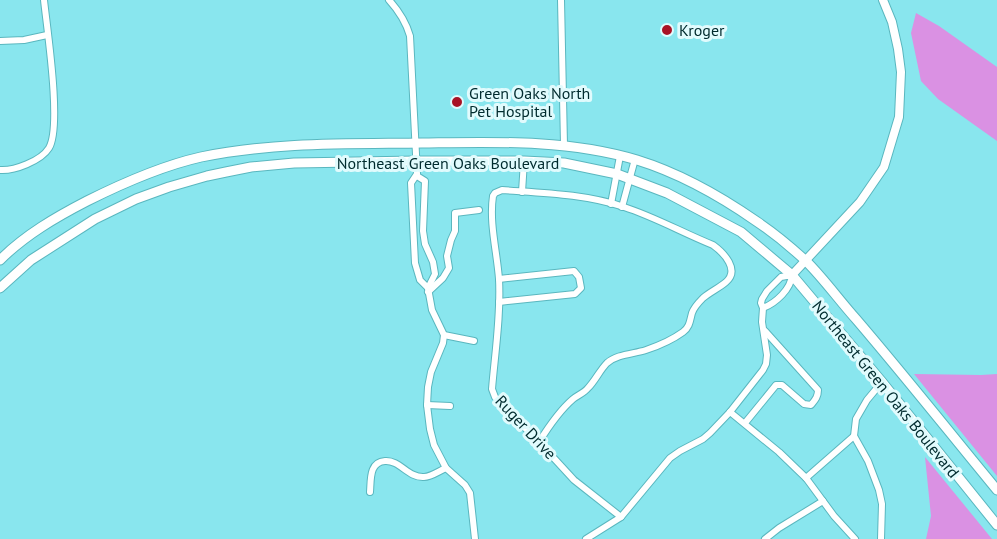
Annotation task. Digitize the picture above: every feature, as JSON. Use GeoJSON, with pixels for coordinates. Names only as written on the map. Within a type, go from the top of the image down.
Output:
{"type":"FeatureCollection","features":[{"type":"Feature","properties":{"kind":"main road","name":"Northeast Green Oaks Boulevard"},"geometry":{"type":"LineString","coordinates":[[0,260],[14,246],[61,214],[130,180],[202,157],[278,146],[416,143],[518,142],[597,150],[634,159],[698,185],[758,222],[806,261],[997,490]]}},
{"type":"Feature","properties":{"kind":"main road","name":"Northeast Green Oaks Boulevard"},"geometry":{"type":"LineString","coordinates":[[0,288],[31,260],[76,230],[136,199],[207,176],[251,167],[294,163],[524,161],[564,164],[617,174],[667,193],[741,232],[792,275],[997,525]]}},
{"type":"Feature","properties":{"kind":"street"},"geometry":{"type":"LineString","coordinates":[[1,170],[18,168],[39,157],[48,149],[52,140],[54,110],[44,0]]}},
{"type":"Feature","properties":{"kind":"street"},"geometry":{"type":"LineString","coordinates":[[389,0],[399,12],[410,36],[417,161],[417,176],[411,183],[416,263],[420,280],[428,290],[432,310],[444,335],[428,387],[427,405],[430,429],[434,444],[446,468],[465,485],[470,493],[475,537]]}},
{"type":"Feature","properties":{"kind":"street"},"geometry":{"type":"LineString","coordinates":[[561,0],[564,145]]}},
{"type":"Feature","properties":{"kind":"street"},"geometry":{"type":"LineString","coordinates":[[586,539],[621,517],[670,458],[703,439],[730,412],[766,364],[766,344],[762,322],[764,308],[761,303],[767,291],[781,278],[792,275],[806,261],[860,202],[884,167],[899,117],[901,72],[892,22],[883,0]]}},
{"type":"Feature","properties":{"kind":"street"},"geometry":{"type":"LineString","coordinates":[[0,41],[24,40],[47,35]]}},
{"type":"Feature","properties":{"kind":"street"},"geometry":{"type":"LineString","coordinates":[[611,204],[620,156]]}},
{"type":"Feature","properties":{"kind":"street"},"geometry":{"type":"LineString","coordinates":[[622,207],[634,159]]}},
{"type":"Feature","properties":{"kind":"street"},"geometry":{"type":"LineString","coordinates":[[524,161],[522,192],[574,196],[611,204],[645,215],[713,245],[727,259],[731,271],[727,281],[699,302],[692,314],[692,319],[683,332],[662,344],[608,362],[587,390],[561,410],[539,442]]}},
{"type":"Feature","properties":{"kind":"street"},"geometry":{"type":"LineString","coordinates":[[417,176],[425,182],[423,231],[435,274],[428,290]]}},
{"type":"Feature","properties":{"kind":"street","name":"Ruger Drive"},"geometry":{"type":"LineString","coordinates":[[522,192],[502,190],[493,196],[492,202],[499,279],[492,389],[501,404],[574,480],[621,517]]}},
{"type":"Feature","properties":{"kind":"street"},"geometry":{"type":"LineString","coordinates":[[428,290],[443,278],[449,268],[447,256],[455,231],[455,213],[479,210]]}},
{"type":"Feature","properties":{"kind":"street"},"geometry":{"type":"LineString","coordinates":[[499,279],[574,271],[579,278],[581,288],[575,294],[499,302]]}},
{"type":"Feature","properties":{"kind":"street"},"geometry":{"type":"LineString","coordinates":[[764,308],[772,304],[792,282],[792,275]]}},
{"type":"Feature","properties":{"kind":"street"},"geometry":{"type":"LineString","coordinates":[[745,423],[776,385],[782,385],[804,404],[811,405],[818,393],[818,390],[764,329]]}},
{"type":"Feature","properties":{"kind":"street"},"geometry":{"type":"LineString","coordinates":[[444,335],[474,341]]}},
{"type":"Feature","properties":{"kind":"street"},"geometry":{"type":"LineString","coordinates":[[881,539],[882,504],[879,490],[868,460],[854,436],[856,419],[867,400],[882,382]]}},
{"type":"Feature","properties":{"kind":"street"},"geometry":{"type":"LineString","coordinates":[[427,405],[450,406]]}},
{"type":"Feature","properties":{"kind":"street"},"geometry":{"type":"LineString","coordinates":[[730,412],[794,465],[855,539]]}},
{"type":"Feature","properties":{"kind":"street"},"geometry":{"type":"LineString","coordinates":[[806,478],[854,436]]}},
{"type":"Feature","properties":{"kind":"street"},"geometry":{"type":"LineString","coordinates":[[370,492],[372,469],[380,461],[394,462],[414,476],[424,477],[446,468]]}},
{"type":"Feature","properties":{"kind":"street"},"geometry":{"type":"LineString","coordinates":[[765,539],[823,501]]}},
{"type":"Feature","properties":{"kind":"shaded area"},"geometry":{"type":"Polygon","coordinates":[[[916,13],[939,26],[997,67],[997,141],[938,99],[921,81],[911,33],[916,13]]]}},
{"type":"Feature","properties":{"kind":"shaded area"},"geometry":{"type":"Polygon","coordinates":[[[914,374],[997,374],[997,476],[914,374]]]}},
{"type":"Feature","properties":{"kind":"shaded area"},"geometry":{"type":"Polygon","coordinates":[[[925,457],[992,539],[926,539],[931,516],[925,457]]]}},
{"type":"Feature","properties":{"kind":"place","name":"Kroger"},"geometry":{"type":"Point","coordinates":[667,30]}},
{"type":"Feature","properties":{"kind":"place","name":"Green Oaks North Pet Hospital"},"geometry":{"type":"Point","coordinates":[457,102]}}]}
